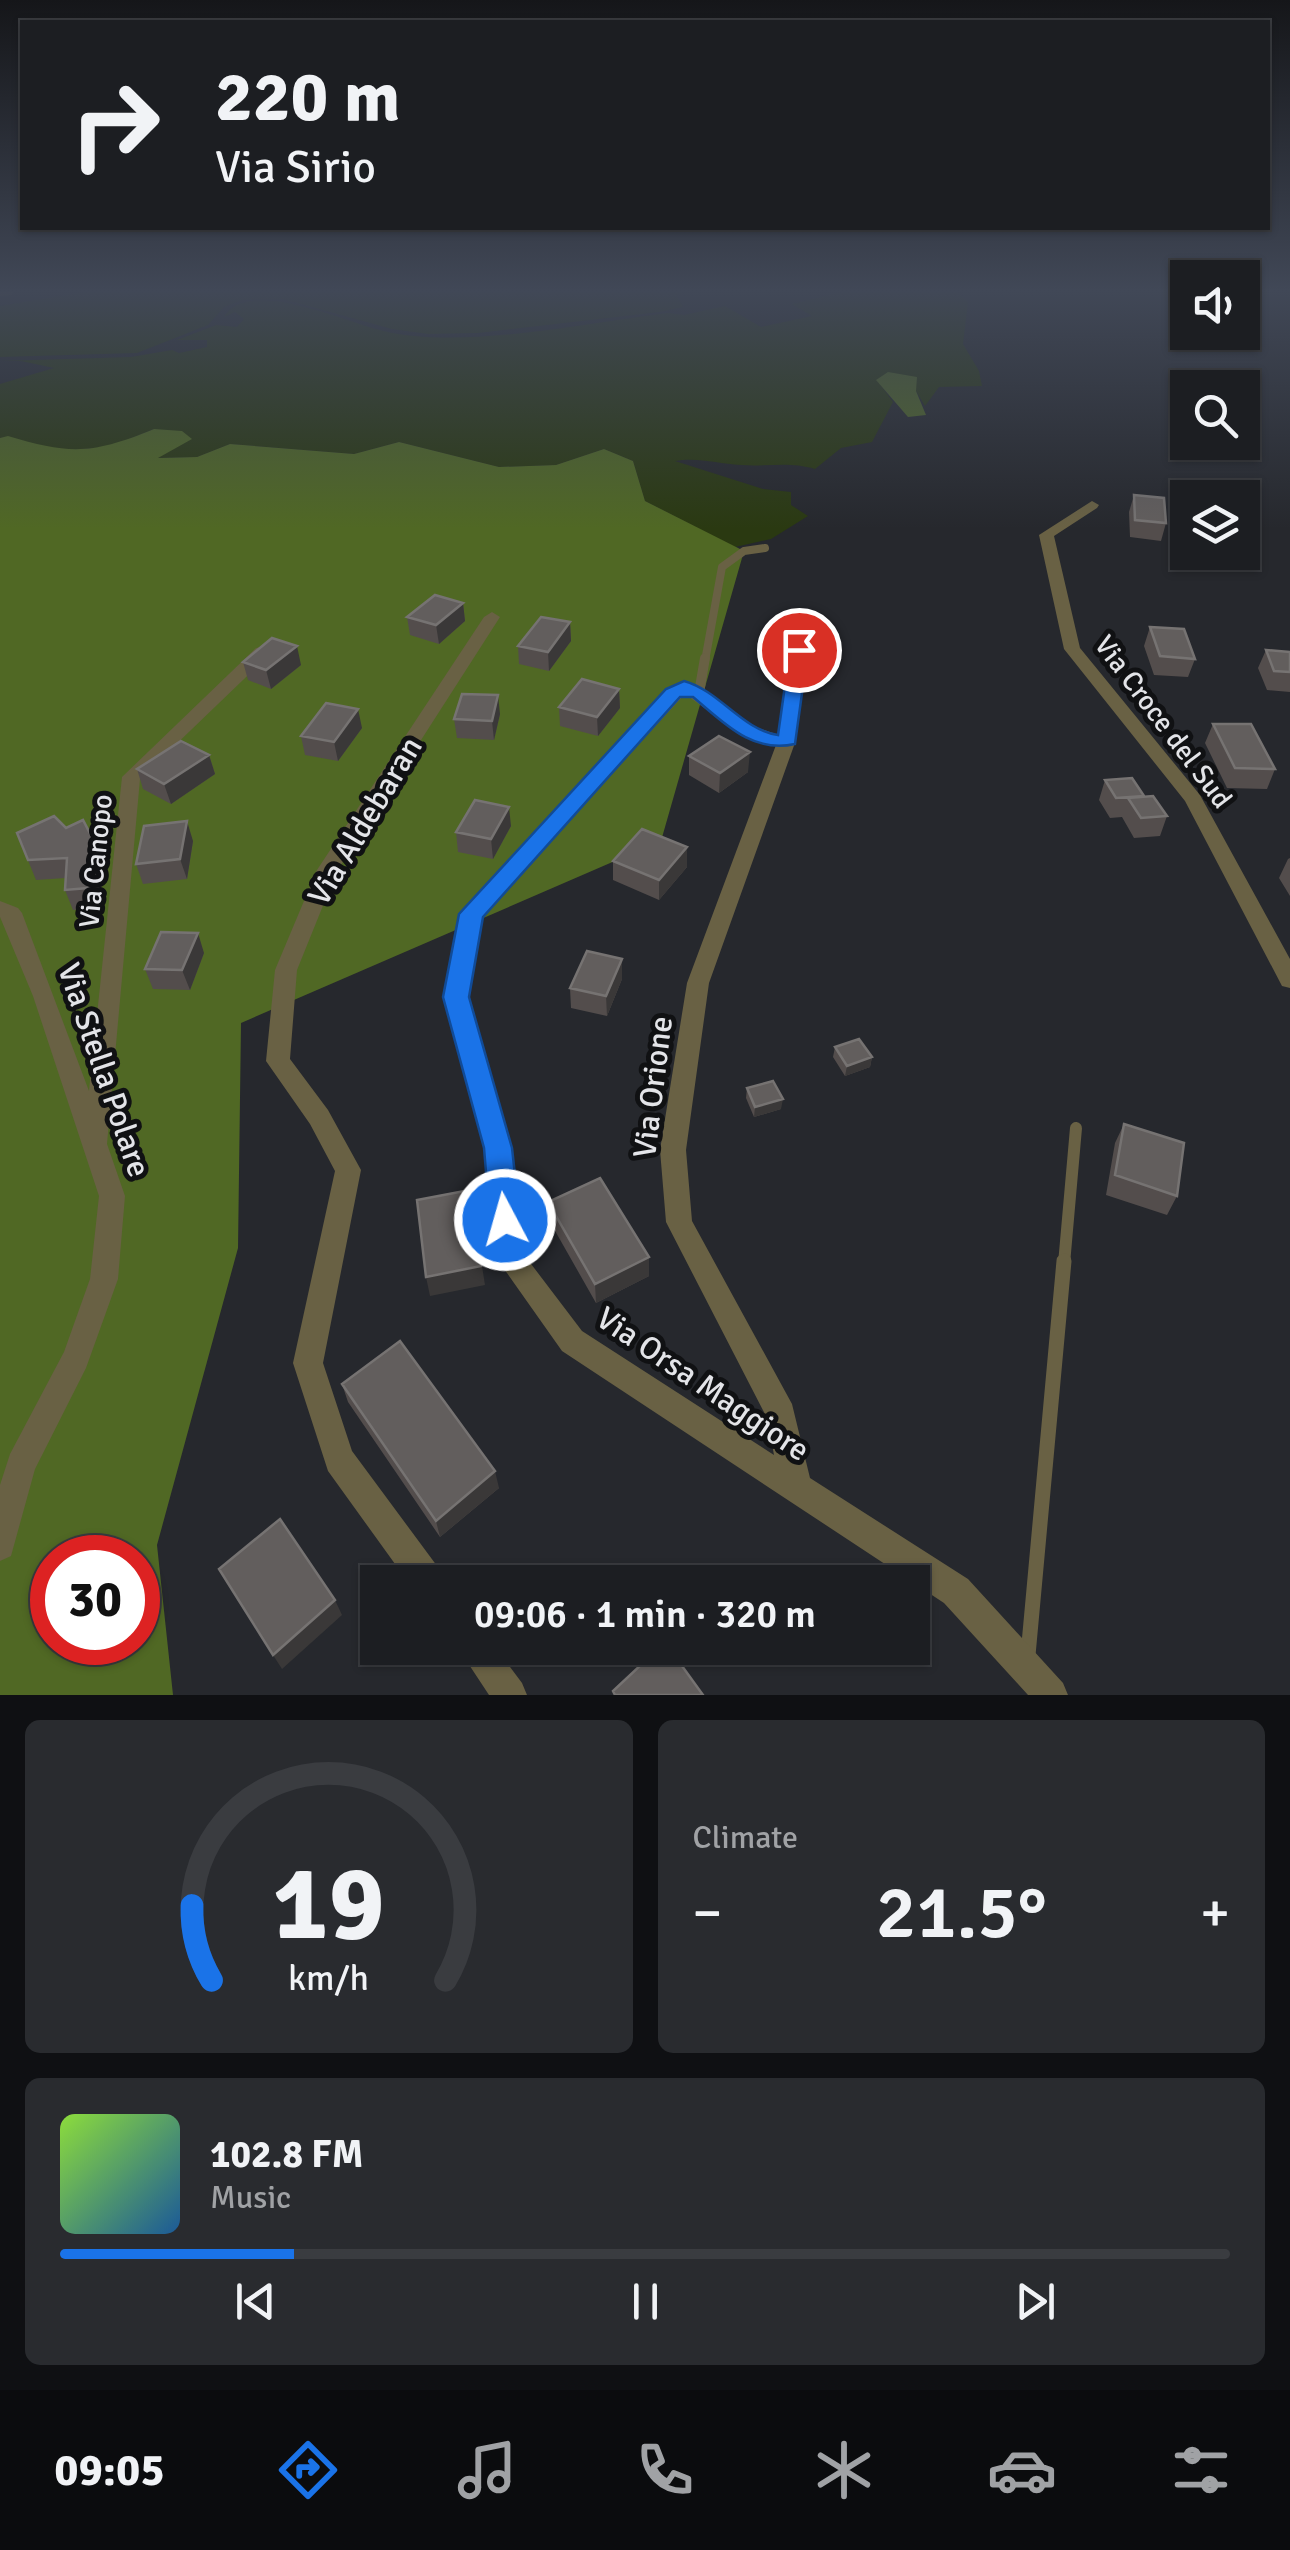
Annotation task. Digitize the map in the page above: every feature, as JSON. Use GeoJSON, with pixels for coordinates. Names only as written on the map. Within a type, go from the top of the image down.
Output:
{"type":"FeatureCollection","features":[{"type":"Feature","properties":{"kind":"street","name":"Via Croce del Sud"},"geometry":{"type":"LineString","coordinates":[[1092,505],[1046,535],[1072,650],[1193,799],[1290,980]]}},
{"type":"Feature","properties":{"kind":"street","name":"Via Aldebaran"},"geometry":{"type":"LineString","coordinates":[[416,1565],[339,1460],[308,1363],[348,1170],[319,1117],[278,1061],[286,970],[328,870],[492,617]]}},
{"type":"Feature","properties":{"kind":"street","name":"Via Canopo"},"geometry":{"type":"LineString","coordinates":[[96,1147],[132,776],[274,640]]}},
{"type":"Feature","properties":{"kind":"street","name":"Via Orione"},"geometry":{"type":"LineString","coordinates":[[798,1490],[781,1414],[679,1222],[673,1150],[698,983],[787,740],[799,650]]}},
{"type":"Feature","properties":{"kind":"street"},"geometry":{"type":"LineString","coordinates":[[686,693],[770,742],[787,740]]}},
{"type":"Feature","properties":{"kind":"street","name":"Via Orsa Maggiore"},"geometry":{"type":"LineString","coordinates":[[686,693],[471,914],[456,997],[498,1148],[509,1256],[572,1340],[956,1591],[1051,1695]]}},
{"type":"Feature","properties":{"kind":"street","name":"Via Stella Polare"},"geometry":{"type":"LineString","coordinates":[[0,908],[11,913],[18,930],[112,1196],[104,1280],[76,1358],[21,1465],[0,1544]]}},
{"type":"Feature","properties":{"kind":"street"},"geometry":{"type":"LineString","coordinates":[[488,1665],[510,1695]]}},
{"type":"Feature","properties":{"kind":"lane"},"geometry":{"type":"LineString","coordinates":[[686,693],[722,567],[744,552],[764,548]]}},
{"type":"Feature","properties":{"kind":"lane"},"geometry":{"type":"LineString","coordinates":[[1027,1669],[1076,1128]]}},
{"type":"Feature","properties":{"kind":"green space"},"geometry":{"type":"Polygon","coordinates":[[[44,371],[979,371],[982,386],[939,387],[925,406],[916,391],[877,380],[893,402],[872,442],[841,448],[815,469],[675,461],[763,489],[791,492],[791,505],[808,516],[771,539],[735,547],[645,501],[633,461],[604,449],[556,465],[499,467],[399,442],[354,454],[230,444],[197,457],[155,458],[191,439],[154,429],[109,447],[55,451],[0,438],[0,384],[44,371]]]}},
{"type":"Feature","properties":{"kind":"green space"},"geometry":{"type":"Polygon","coordinates":[[[888,372],[917,377],[916,391],[926,415],[908,417],[876,380],[888,372]]]}},
{"type":"Feature","properties":{"kind":"green space"},"geometry":{"type":"Polygon","coordinates":[[[154,429],[182,431],[192,439],[158,458],[197,457],[230,444],[354,454],[399,442],[499,467],[556,465],[604,449],[633,461],[645,501],[744,551],[661,841],[241,1023],[238,1248],[160,1535],[30,1535],[30,1665],[160,1665],[160,1573],[173,1695],[0,1695],[0,438],[8,436],[66,449],[114,443],[154,429]]]}},
{"type":"Feature","properties":{"kind":"building"},"geometry":{"type":"Polygon","coordinates":[[[1134,495],[1164,498],[1166,523],[1135,520],[1134,495]]]}},
{"type":"Feature","properties":{"kind":"building"},"geometry":{"type":"Polygon","coordinates":[[[435,595],[463,603],[436,625],[407,617],[435,595]]]}},
{"type":"Feature","properties":{"kind":"building"},"geometry":{"type":"Polygon","coordinates":[[[541,617],[570,622],[548,652],[518,646],[541,617]]]}},
{"type":"Feature","properties":{"kind":"building"},"geometry":{"type":"Polygon","coordinates":[[[1150,627],[1184,629],[1195,659],[1160,656],[1150,627]]]}},
{"type":"Feature","properties":{"kind":"building"},"geometry":{"type":"Polygon","coordinates":[[[272,638],[297,646],[266,670],[243,662],[272,638]]]}},
{"type":"Feature","properties":{"kind":"building"},"geometry":{"type":"Polygon","coordinates":[[[1266,650],[1290,652],[1290,672],[1274,671],[1266,650]]]}},
{"type":"Feature","properties":{"kind":"building"},"geometry":{"type":"Polygon","coordinates":[[[582,679],[619,689],[597,717],[559,707],[582,679]]]}},
{"type":"Feature","properties":{"kind":"building"},"geometry":{"type":"Polygon","coordinates":[[[462,694],[498,695],[492,721],[454,719],[462,694]]]}},
{"type":"Feature","properties":{"kind":"building"},"geometry":{"type":"Polygon","coordinates":[[[326,703],[358,709],[334,742],[301,736],[326,703]]]}},
{"type":"Feature","properties":{"kind":"building"},"geometry":{"type":"Polygon","coordinates":[[[1213,724],[1251,724],[1275,769],[1235,768],[1213,724]]]}},
{"type":"Feature","properties":{"kind":"building"},"geometry":{"type":"Polygon","coordinates":[[[719,736],[750,752],[720,773],[689,756],[719,736]]]}},
{"type":"Feature","properties":{"kind":"building"},"geometry":{"type":"Polygon","coordinates":[[[181,741],[209,755],[164,784],[137,769],[181,741]]]}},
{"type":"Feature","properties":{"kind":"building"},"geometry":{"type":"Polygon","coordinates":[[[1132,778],[1144,796],[1116,798],[1105,780],[1132,778]]]}},
{"type":"Feature","properties":{"kind":"building"},"geometry":{"type":"Polygon","coordinates":[[[1153,796],[1167,816],[1141,818],[1128,798],[1153,796]]]}},
{"type":"Feature","properties":{"kind":"building"},"geometry":{"type":"Polygon","coordinates":[[[475,800],[509,807],[491,839],[456,832],[475,800]]]}},
{"type":"Feature","properties":{"kind":"building"},"geometry":{"type":"Polygon","coordinates":[[[54,816],[66,828],[83,820],[98,849],[88,888],[65,890],[67,858],[28,860],[17,833],[54,816]]]}},
{"type":"Feature","properties":{"kind":"building"},"geometry":{"type":"Polygon","coordinates":[[[187,821],[180,859],[136,864],[144,826],[187,821]]]}},
{"type":"Feature","properties":{"kind":"building"},"geometry":{"type":"Polygon","coordinates":[[[642,829],[687,847],[659,880],[613,861],[642,829]]]}},
{"type":"Feature","properties":{"kind":"building"},"geometry":{"type":"Polygon","coordinates":[[[161,932],[198,933],[182,970],[145,969],[161,932]]]}},
{"type":"Feature","properties":{"kind":"building"},"geometry":{"type":"Polygon","coordinates":[[[587,951],[622,959],[606,996],[570,988],[587,951]]]}},
{"type":"Feature","properties":{"kind":"building"},"geometry":{"type":"Polygon","coordinates":[[[859,1039],[872,1057],[847,1066],[835,1047],[859,1039]]]}},
{"type":"Feature","properties":{"kind":"building"},"geometry":{"type":"Polygon","coordinates":[[[773,1081],[783,1099],[755,1107],[747,1088],[773,1081]]]}},
{"type":"Feature","properties":{"kind":"building"},"geometry":{"type":"Polygon","coordinates":[[[1124,1124],[1184,1143],[1177,1196],[1115,1175],[1124,1124]]]}},
{"type":"Feature","properties":{"kind":"building"},"geometry":{"type":"Polygon","coordinates":[[[600,1178],[649,1257],[595,1284],[548,1202],[600,1178]]]}},
{"type":"Feature","properties":{"kind":"building"},"geometry":{"type":"Polygon","coordinates":[[[470,1190],[481,1266],[426,1277],[417,1200],[470,1190]]]}},
{"type":"Feature","properties":{"kind":"building"},"geometry":{"type":"Polygon","coordinates":[[[400,1341],[495,1471],[436,1521],[342,1384],[400,1341]]]}},
{"type":"Feature","properties":{"kind":"building"},"geometry":{"type":"Polygon","coordinates":[[[280,1519],[335,1600],[273,1655],[219,1569],[280,1519]]]}},
{"type":"Feature","properties":{"kind":"building"},"geometry":{"type":"Polygon","coordinates":[[[641,1665],[681,1665],[703,1695],[615,1695],[613,1691],[641,1665]]]}},
{"type":"Feature","properties":{"kind":"route"},"geometry":{"type":"LineString","coordinates":[[505,1220],[498,1148],[456,997],[471,914],[673,693],[684,687],[700,692],[742,728],[770,742],[787,740],[799,650]]}}]}
